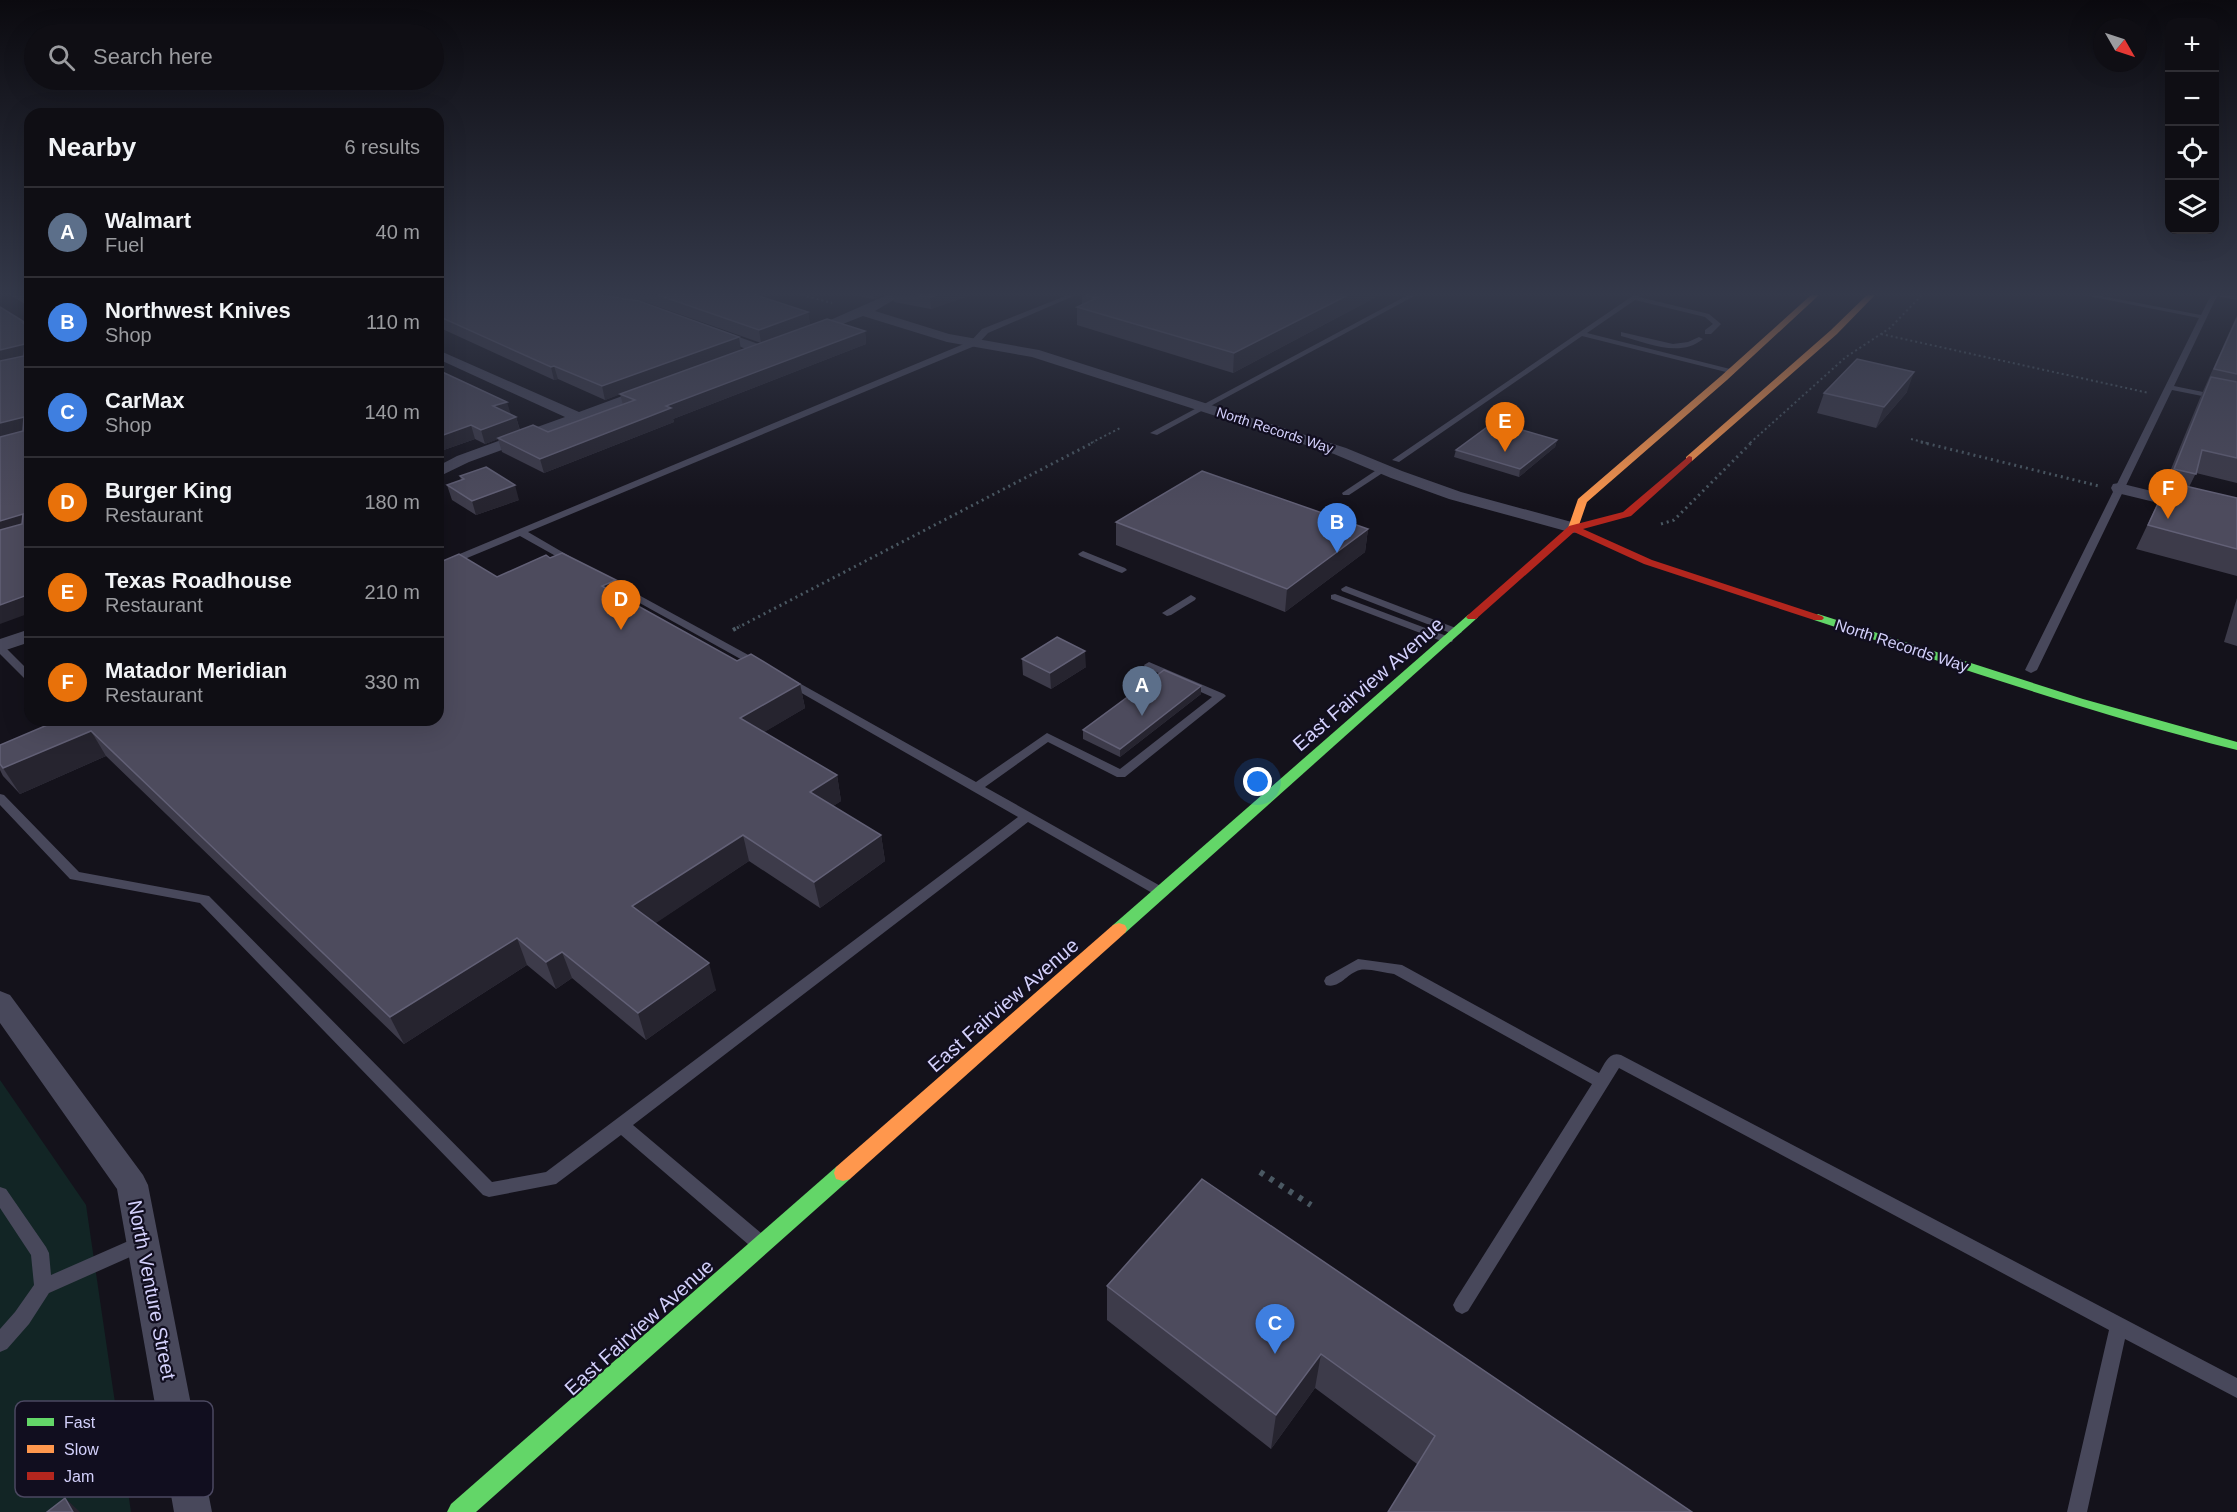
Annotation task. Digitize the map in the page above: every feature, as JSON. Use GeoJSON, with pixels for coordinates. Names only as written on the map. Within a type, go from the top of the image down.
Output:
{"type":"FeatureCollection","features":[{"type":"Feature","properties":{"kind":"main road","name":"East Fairview Avenue"},"geometry":{"type":"LineString","coordinates":[[1573,528],[1582,501],[1737,366]]}},
{"type":"Feature","properties":{"kind":"main road","name":"East Fairview Avenue"},"geometry":{"type":"LineString","coordinates":[[459,1512],[1573,528],[1627,514],[1796,366]]}},
{"type":"Feature","properties":{"kind":"main road","name":"North Records Way"},"geometry":{"type":"LineString","coordinates":[[1573,528],[1647,546]]}},
{"type":"Feature","properties":{"kind":"main road","name":"North Records Way"},"geometry":{"type":"LineString","coordinates":[[1573,528],[1648,562],[1682,574],[2072,701],[2163,728],[2237,746]]}},
{"type":"Feature","properties":{"kind":"street"},"geometry":{"type":"LineString","coordinates":[[464,366],[578,417]]}},
{"type":"Feature","properties":{"kind":"street","name":"North Records Way"},"geometry":{"type":"LineString","coordinates":[[1073,366],[1340,451],[1381,470],[1507,511],[1573,528]]}},
{"type":"Feature","properties":{"kind":"street"},"geometry":{"type":"LineString","coordinates":[[444,469],[463,459],[664,385]]}},
{"type":"Feature","properties":{"kind":"street","name":"North Records Way"},"geometry":{"type":"LineString","coordinates":[[1340,451],[1396,460],[1521,501],[1573,528]]}},
{"type":"Feature","properties":{"kind":"street"},"geometry":{"type":"LineString","coordinates":[[2119,490],[2237,517]]}},
{"type":"Feature","properties":{"kind":"street"},"geometry":{"type":"LineString","coordinates":[[0,647],[24,637]]}},
{"type":"Feature","properties":{"kind":"street","name":"North Venture Street"},"geometry":{"type":"LineString","coordinates":[[0,1002],[132,1185],[173,1401]]}},
{"type":"Feature","properties":{"kind":"street","name":"North Venture Street"},"geometry":{"type":"LineString","coordinates":[[190,1497],[193,1512]]}},
{"type":"Feature","properties":{"kind":"lane"},"geometry":{"type":"LineString","coordinates":[[444,564],[922,366]]}},
{"type":"Feature","properties":{"kind":"lane"},"geometry":{"type":"LineString","coordinates":[[1155,433],[1282,366]]}},
{"type":"Feature","properties":{"kind":"lane"},"geometry":{"type":"LineString","coordinates":[[1396,460],[1535,366]]}},
{"type":"Feature","properties":{"kind":"lane"},"geometry":{"type":"LineString","coordinates":[[1706,366],[1731,372]]}},
{"type":"Feature","properties":{"kind":"lane"},"geometry":{"type":"LineString","coordinates":[[2031,670],[2179,366]]}},
{"type":"Feature","properties":{"kind":"lane"},"geometry":{"type":"LineString","coordinates":[[2169,387],[2237,401]]}},
{"type":"Feature","properties":{"kind":"lane"},"geometry":{"type":"LineString","coordinates":[[1346,493],[1381,470]]}},
{"type":"Feature","properties":{"kind":"lane"},"geometry":{"type":"LineString","coordinates":[[521,532],[1160,891]]}},
{"type":"Feature","properties":{"kind":"lane"},"geometry":{"type":"LineString","coordinates":[[1083,554],[1122,570]]}},
{"type":"Feature","properties":{"kind":"lane"},"geometry":{"type":"LineString","coordinates":[[1346,589],[1453,636]]}},
{"type":"Feature","properties":{"kind":"lane"},"geometry":{"type":"LineString","coordinates":[[1335,597],[1453,636]]}},
{"type":"Feature","properties":{"kind":"lane"},"geometry":{"type":"LineString","coordinates":[[1167,613],[1191,598]]}},
{"type":"Feature","properties":{"kind":"lane"},"geometry":{"type":"LineString","coordinates":[[0,647],[24,672]]}},
{"type":"Feature","properties":{"kind":"lane"},"geometry":{"type":"LineString","coordinates":[[977,787],[1047,737],[1121,774],[1220,696],[1149,665]]}},
{"type":"Feature","properties":{"kind":"lane"},"geometry":{"type":"LineString","coordinates":[[0,798],[75,876],[204,899],[489,1190],[550,1179],[1028,816]]}},
{"type":"Feature","properties":{"kind":"lane"},"geometry":{"type":"LineString","coordinates":[[1331,981],[1358,964],[1397,969],[1601,1081]]}},
{"type":"Feature","properties":{"kind":"lane"},"geometry":{"type":"LineString","coordinates":[[1462,1305],[1616,1059],[2237,1388]]}},
{"type":"Feature","properties":{"kind":"lane"},"geometry":{"type":"LineString","coordinates":[[621,1125],[761,1244]]}},
{"type":"Feature","properties":{"kind":"lane"},"geometry":{"type":"LineString","coordinates":[[0,1194],[39,1254],[43,1287]]}},
{"type":"Feature","properties":{"kind":"lane"},"geometry":{"type":"LineString","coordinates":[[0,1343],[22,1318],[43,1287],[144,1242]]}},
{"type":"Feature","properties":{"kind":"lane"},"geometry":{"type":"LineString","coordinates":[[2077,1512],[2119,1325]]}},
{"type":"Feature","properties":{"kind":"path"},"geometry":{"type":"LineString","coordinates":[[1661,524],[1674,520],[1750,443],[1837,366]]}},
{"type":"Feature","properties":{"kind":"path"},"geometry":{"type":"LineString","coordinates":[[2025,366],[2164,396]]}},
{"type":"Feature","properties":{"kind":"path"},"geometry":{"type":"LineString","coordinates":[[727,633],[1122,427]]}},
{"type":"Feature","properties":{"kind":"path"},"geometry":{"type":"LineString","coordinates":[[1911,439],[2119,490]]}},
{"type":"Feature","properties":{"kind":"path"},"geometry":{"type":"LineString","coordinates":[[1260,1172],[1311,1205]]}},
{"type":"Feature","properties":{"kind":"green space"},"geometry":{"type":"Polygon","coordinates":[[[0,1080],[86,1205],[115,1401],[15,1401],[15,1497],[129,1497],[131,1512],[0,1512],[0,1080]]]}},
{"type":"Feature","properties":{"kind":"building"},"geometry":{"type":"Polygon","coordinates":[[[0,366],[24,366],[24,417],[0,423],[0,366]]]}},
{"type":"Feature","properties":{"kind":"building"},"geometry":{"type":"Polygon","coordinates":[[[548,366],[659,366],[602,386],[554,366],[548,366]]]}},
{"type":"Feature","properties":{"kind":"building"},"geometry":{"type":"Polygon","coordinates":[[[698,366],[773,366],[666,406],[671,408],[540,459],[498,438],[533,425],[548,432],[635,400],[620,394],[698,366]]]}},
{"type":"Feature","properties":{"kind":"building"},"geometry":{"type":"Polygon","coordinates":[[[1851,366],[1886,366],[1914,372],[1884,407],[1824,393],[1851,366]]]}},
{"type":"Feature","properties":{"kind":"building"},"geometry":{"type":"Polygon","coordinates":[[[2216,366],[2237,366],[2237,374],[2214,369],[2216,366]]]}},
{"type":"Feature","properties":{"kind":"building"},"geometry":{"type":"Polygon","coordinates":[[[444,373],[507,402],[493,406],[516,417],[481,430],[471,425],[444,435],[444,373]]]}},
{"type":"Feature","properties":{"kind":"building"},"geometry":{"type":"Polygon","coordinates":[[[2211,377],[2237,382],[2237,458],[2202,450],[2196,474],[2174,469],[2211,377]]]}},
{"type":"Feature","properties":{"kind":"building"},"geometry":{"type":"Polygon","coordinates":[[[24,417],[24,596],[0,605],[0,530],[22,524],[23,514],[0,521],[0,437],[23,431],[24,417]]]}},
{"type":"Feature","properties":{"kind":"building"},"geometry":{"type":"Polygon","coordinates":[[[1494,422],[1557,440],[1520,469],[1456,450],[1494,422]]]}},
{"type":"Feature","properties":{"kind":"building"},"geometry":{"type":"Polygon","coordinates":[[[486,467],[515,485],[472,501],[447,485],[464,479],[460,476],[486,467]]]}},
{"type":"Feature","properties":{"kind":"building"},"geometry":{"type":"Polygon","coordinates":[[[1202,471],[1368,529],[1287,589],[1116,522],[1202,471]]]}},
{"type":"Feature","properties":{"kind":"building"},"geometry":{"type":"Polygon","coordinates":[[[2168,482],[2237,498],[2237,549],[2148,525],[2168,482]]]}},
{"type":"Feature","properties":{"kind":"building"},"geometry":{"type":"Polygon","coordinates":[[[562,553],[616,580],[602,586],[737,661],[751,654],[800,684],[740,718],[837,775],[810,792],[881,835],[814,882],[743,835],[632,906],[709,963],[638,1013],[562,952],[546,962],[517,938],[390,1017],[91,731],[3,768],[0,764],[0,745],[45,726],[444,726],[444,560],[459,554],[497,577],[546,555],[550,558],[562,553]]]}},
{"type":"Feature","properties":{"kind":"building"},"geometry":{"type":"Polygon","coordinates":[[[1057,637],[1085,651],[1050,673],[1022,659],[1057,637]]]}},
{"type":"Feature","properties":{"kind":"building"},"geometry":{"type":"Polygon","coordinates":[[[1164,670],[1201,686],[1120,749],[1083,730],[1164,670]]]}},
{"type":"Feature","properties":{"kind":"building"},"geometry":{"type":"Polygon","coordinates":[[[1202,1179],[1692,1512],[1388,1512],[1435,1436],[1321,1354],[1276,1415],[1107,1286],[1202,1179]]]}},
{"type":"Feature","properties":{"kind":"building"},"geometry":{"type":"Polygon","coordinates":[[[65,1498],[73,1512],[47,1512],[65,1498]]]}},
{"type":"Feature","properties":{"kind":"traffic: fast"},"geometry":{"type":"LineString","coordinates":[[1119,929],[1472,617]]}},
{"type":"Feature","properties":{"kind":"traffic: fast"},"geometry":{"type":"LineString","coordinates":[[1818,618],[2079,702],[2237,746]]}},
{"type":"Feature","properties":{"kind":"traffic: fast"},"geometry":{"type":"LineString","coordinates":[[459,1512],[843,1173]]}},
{"type":"Feature","properties":{"kind":"traffic: slow"},"geometry":{"type":"LineString","coordinates":[[1573,528],[1582,501],[1738,366]]}},
{"type":"Feature","properties":{"kind":"traffic: slow"},"geometry":{"type":"LineString","coordinates":[[1689,459],[1796,366]]}},
{"type":"Feature","properties":{"kind":"traffic: slow"},"geometry":{"type":"LineString","coordinates":[[843,1173],[1119,929]]}},
{"type":"Feature","properties":{"kind":"traffic: jam"},"geometry":{"type":"LineString","coordinates":[[1472,617],[1573,528],[1627,514],[1689,459]]}},
{"type":"Feature","properties":{"kind":"traffic: jam"},"geometry":{"type":"LineString","coordinates":[[1573,528],[1648,562],[1818,618]]}},
{"type":"Feature","properties":{"kind":"place","name":"Texas Roadhouse"},"geometry":{"type":"Point","coordinates":[1505,452]}},
{"type":"Feature","properties":{"kind":"place","name":"Matador Meridian"},"geometry":{"type":"Point","coordinates":[2168,519]}},
{"type":"Feature","properties":{"kind":"place","name":"Northwest Knives"},"geometry":{"type":"Point","coordinates":[1337,553]}},
{"type":"Feature","properties":{"kind":"place","name":"Burger King"},"geometry":{"type":"Point","coordinates":[621,630]}},
{"type":"Feature","properties":{"kind":"place","name":"Walmart"},"geometry":{"type":"Point","coordinates":[1142,716]}},
{"type":"Feature","properties":{"kind":"place","name":"CarMax"},"geometry":{"type":"Point","coordinates":[1275,1354]}}]}
